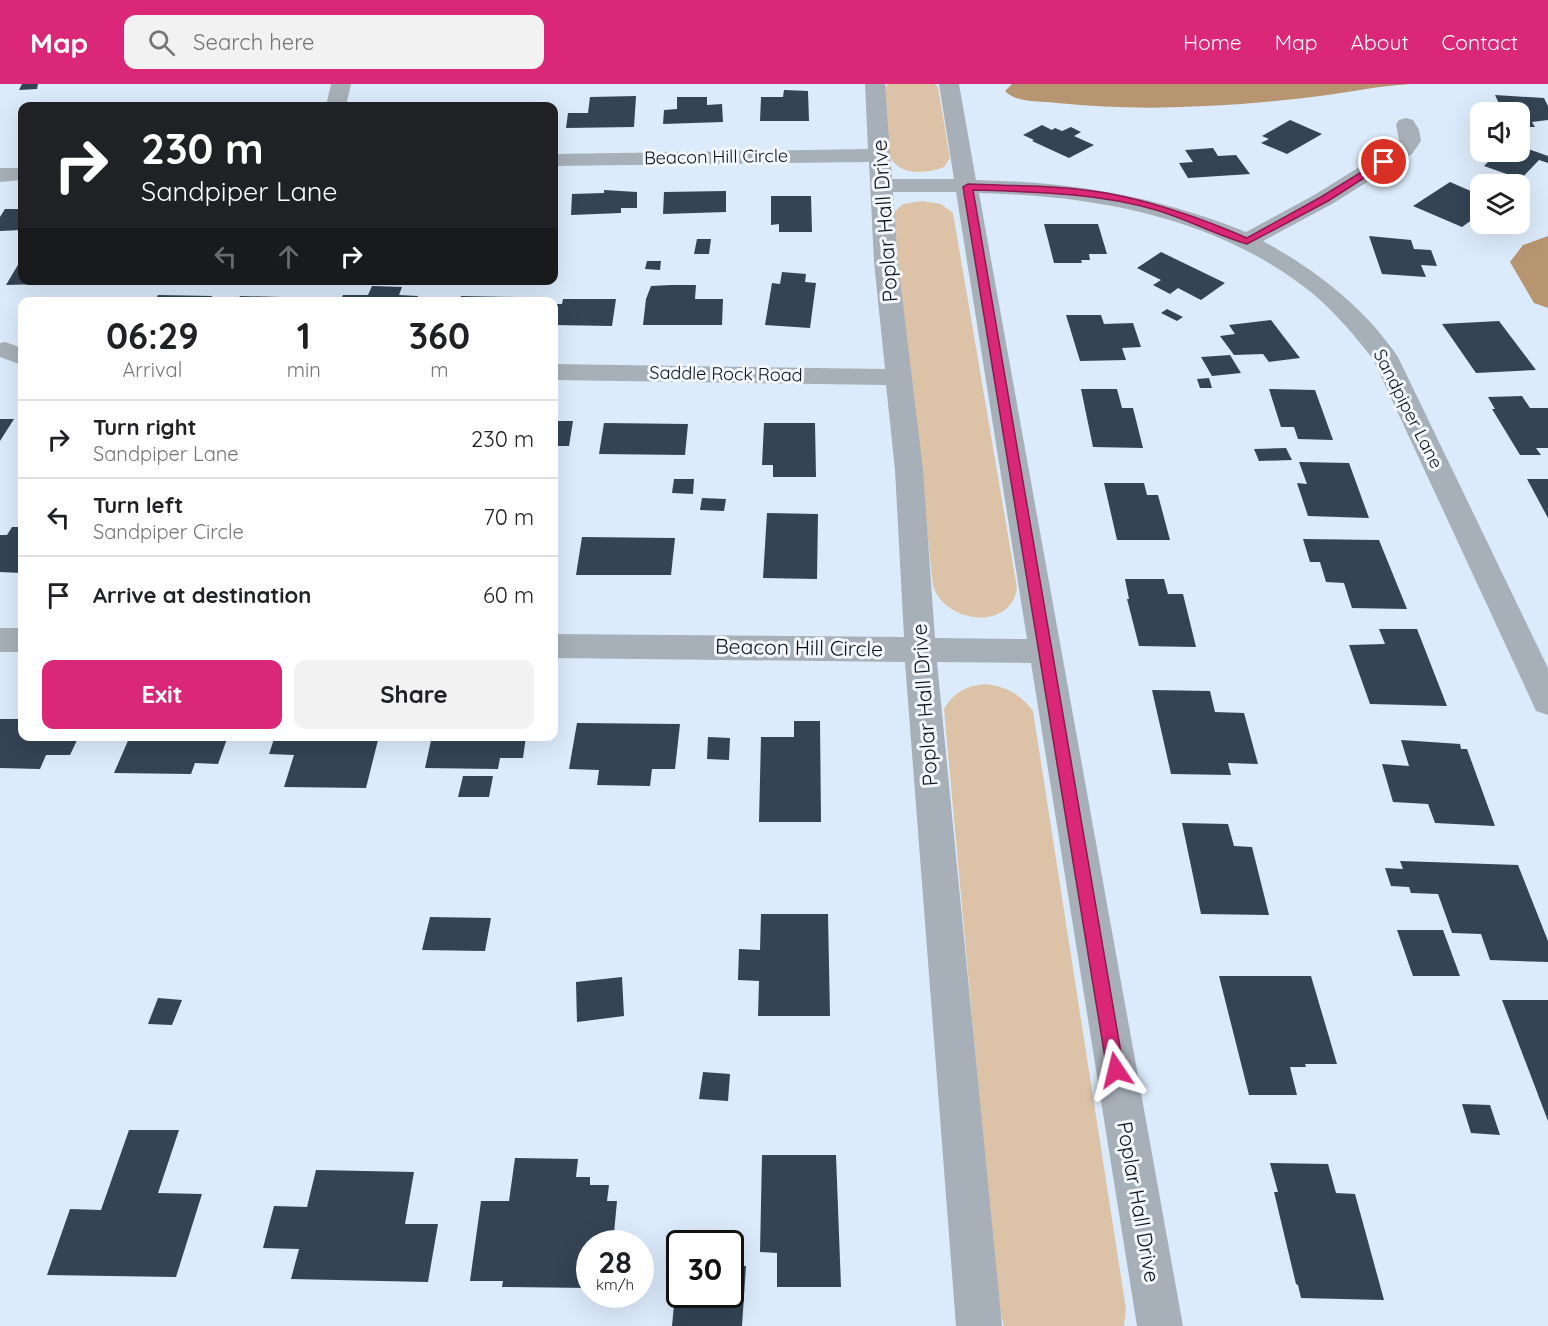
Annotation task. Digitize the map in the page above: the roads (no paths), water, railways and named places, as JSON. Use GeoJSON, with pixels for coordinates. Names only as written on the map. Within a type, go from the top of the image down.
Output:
{"type":"FeatureCollection","features":[{"type":"Feature","properties":{"kind":"street"},"geometry":{"type":"LineString","coordinates":[[337,102],[341,84]]}},
{"type":"Feature","properties":{"kind":"street","name":"Poplar Hall Drive"},"geometry":{"type":"LineString","coordinates":[[875,84],[886,262],[909,470],[925,724],[979,1326]]}},
{"type":"Feature","properties":{"kind":"street","name":"Poplar Hall Drive"},"geometry":{"type":"LineString","coordinates":[[949,84],[1160,1326]]}},
{"type":"Feature","properties":{"kind":"street"},"geometry":{"type":"LineString","coordinates":[[1247,241],[1324,199],[1404,149],[1410,141],[1406,124]]}},
{"type":"Feature","properties":{"kind":"street","name":"Beacon Hill Circle"},"geometry":{"type":"LineString","coordinates":[[558,160],[880,170]]}},
{"type":"Feature","properties":{"kind":"street","name":"Sandpiper Lane"},"geometry":{"type":"LineString","coordinates":[[880,170],[968,187],[1054,190],[1105,196],[1156,207],[1197,220],[1247,241],[1284,262],[1318,286],[1350,314],[1385,357],[1548,702]]}},
{"type":"Feature","properties":{"kind":"street"},"geometry":{"type":"LineString","coordinates":[[0,175],[18,174]]}},
{"type":"Feature","properties":{"kind":"street","name":"Saddle Rock Road"},"geometry":{"type":"LineString","coordinates":[[558,372],[899,377]]}},
{"type":"Feature","properties":{"kind":"street"},"geometry":{"type":"LineString","coordinates":[[0,640],[18,640]]}},
{"type":"Feature","properties":{"kind":"street","name":"Beacon Hill Circle"},"geometry":{"type":"LineString","coordinates":[[558,646],[1044,651]]}}]}
